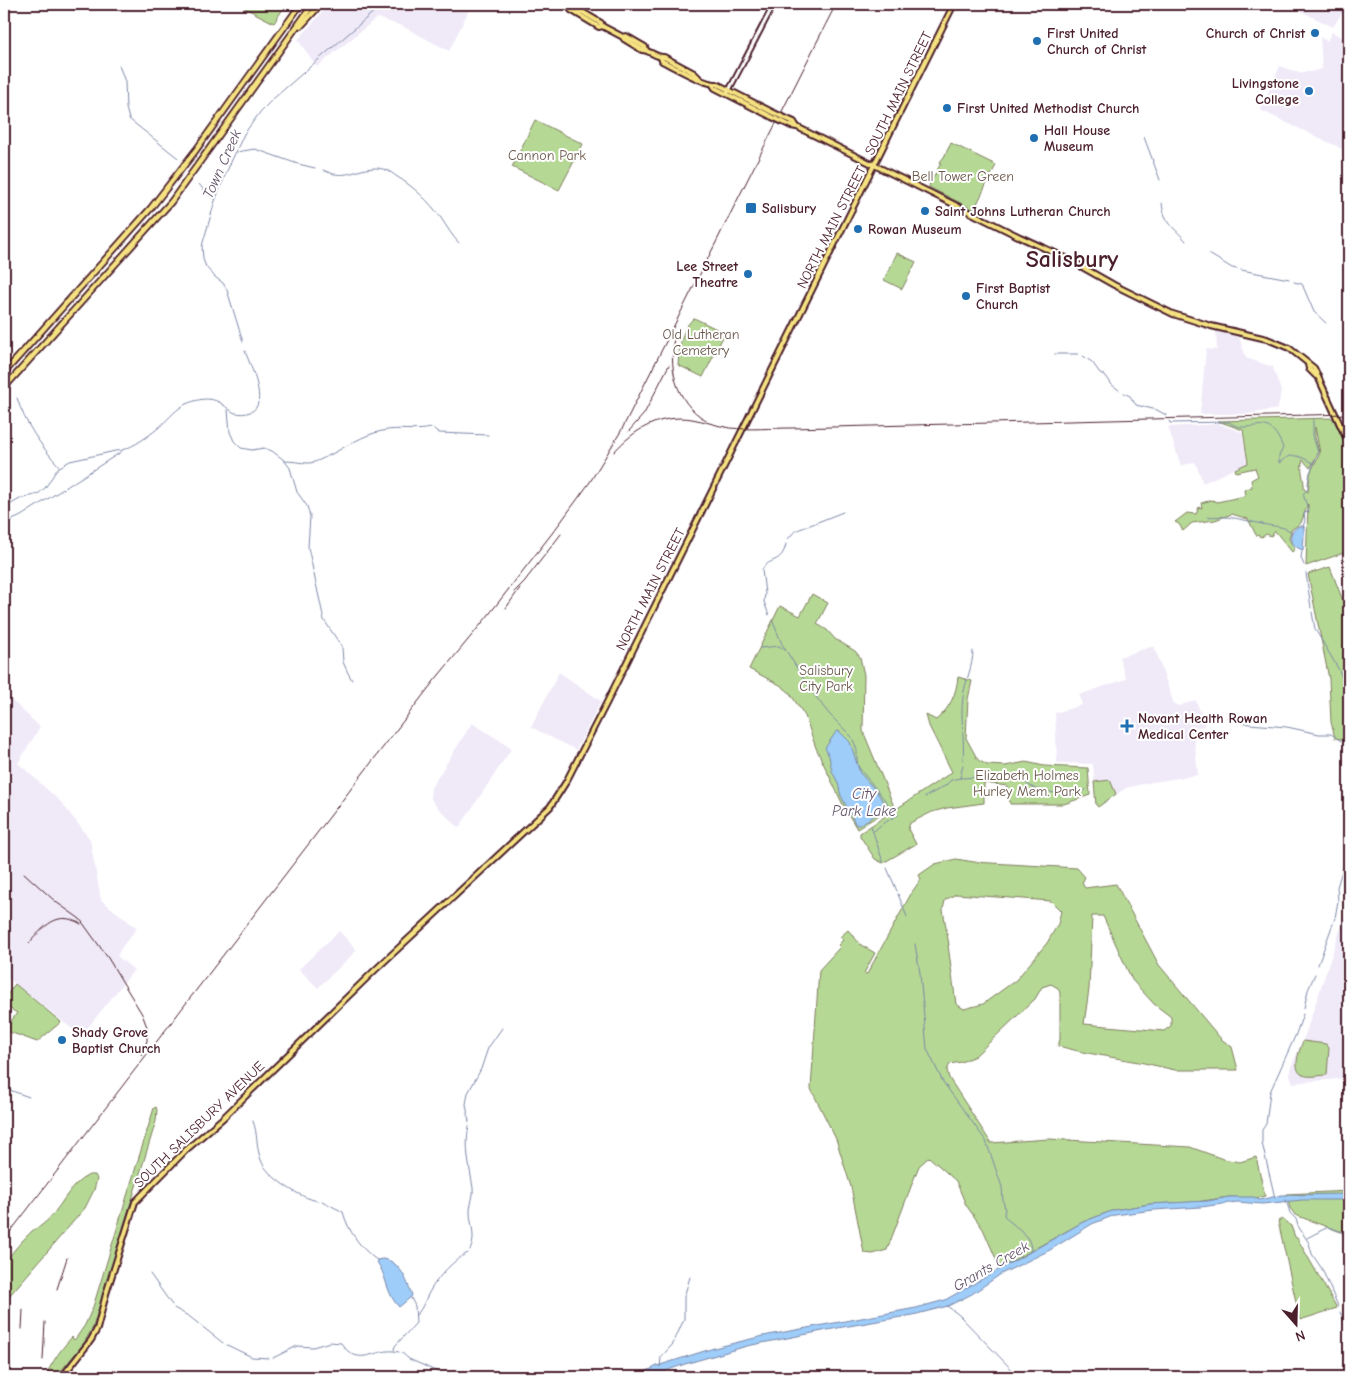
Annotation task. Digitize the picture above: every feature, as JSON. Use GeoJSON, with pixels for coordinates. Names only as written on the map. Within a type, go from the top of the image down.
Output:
{"type":"FeatureCollection","features":[{"type":"Feature","properties":{"kind":"highway"},"geometry":{"type":"LineString","coordinates":[[287,24],[297,4]]}},
{"type":"Feature","properties":{"kind":"highway"},"geometry":{"type":"LineString","coordinates":[[4,373],[151,208],[196,150],[301,4]]}},
{"type":"Feature","properties":{"kind":"highway"},"geometry":{"type":"LineString","coordinates":[[4,388],[171,202],[313,4]]}},
{"type":"Feature","properties":{"kind":"highway"},"geometry":{"type":"LineString","coordinates":[[290,38],[321,4]]}},
{"type":"Feature","properties":{"kind":"main road"},"geometry":{"type":"LineString","coordinates":[[728,93],[774,4]]}},
{"type":"Feature","properties":{"kind":"main road","name":"SOUTH MAIN STREET"},"geometry":{"type":"LineString","coordinates":[[874,165],[954,4]]}},
{"type":"Feature","properties":{"kind":"main road"},"geometry":{"type":"LineString","coordinates":[[567,5],[571,10],[599,27],[602,26],[623,37],[642,50],[664,57],[694,73],[699,78],[713,85],[717,84],[728,93],[784,120],[794,122],[797,127],[1068,259],[1116,286],[1173,314],[1211,326],[1269,340],[1290,348],[1308,364],[1316,376],[1349,444]]}},
{"type":"Feature","properties":{"kind":"main road","name":"NORTH MAIN STREET"},"geometry":{"type":"LineString","coordinates":[[374,971],[550,807],[566,782],[874,165]]}},
{"type":"Feature","properties":{"kind":"main road","name":"SOUTH SALISBURY AVENUE"},"geometry":{"type":"LineString","coordinates":[[62,1377],[97,1329],[135,1202],[186,1150],[223,1118],[374,971]]}},
{"type":"Feature","properties":{"kind":"shaded area"},"geometry":{"type":"Polygon","coordinates":[[[329,4],[472,4],[449,51],[402,26],[377,18],[317,67],[298,40],[329,4]]]}},
{"type":"Feature","properties":{"kind":"shaded area"},"geometry":{"type":"Polygon","coordinates":[[[1286,4],[1349,4],[1349,8],[1346,14],[1342,13],[1333,27],[1286,4]]]}},
{"type":"Feature","properties":{"kind":"shaded area","name":"Livingstone College"},"geometry":{"type":"Polygon","coordinates":[[[1332,32],[1349,41],[1349,152],[1260,110],[1280,66],[1296,72],[1310,72],[1322,69],[1320,37],[1327,41],[1332,32]]]}},
{"type":"Feature","properties":{"kind":"shaded area"},"geometry":{"type":"Polygon","coordinates":[[[1216,331],[1239,337],[1246,358],[1273,367],[1281,391],[1278,409],[1248,414],[1200,414],[1206,349],[1217,350],[1216,331]]]}},
{"type":"Feature","properties":{"kind":"shaded area"},"geometry":{"type":"Polygon","coordinates":[[[1219,424],[1242,432],[1247,463],[1203,483],[1195,462],[1181,466],[1168,427],[1219,424]]]}},
{"type":"Feature","properties":{"kind":"shaded area","name":"Novant Health Rowan Medical Center"},"geometry":{"type":"Polygon","coordinates":[[[1154,646],[1174,704],[1179,706],[1196,700],[1205,726],[1193,728],[1198,775],[1126,788],[1098,807],[1096,805],[1093,764],[1057,763],[1055,713],[1082,705],[1079,695],[1126,679],[1119,657],[1154,646]]]}},
{"type":"Feature","properties":{"kind":"shaded area"},"geometry":{"type":"Polygon","coordinates":[[[559,672],[601,701],[576,750],[531,727],[559,672]]]}},
{"type":"Feature","properties":{"kind":"shaded area"},"geometry":{"type":"Polygon","coordinates":[[[4,693],[40,727],[18,763],[60,801],[90,839],[101,900],[137,928],[117,956],[134,970],[81,1036],[4,975],[4,960],[7,952],[4,946],[4,693]]]}},
{"type":"Feature","properties":{"kind":"shaded area"},"geometry":{"type":"Polygon","coordinates":[[[472,723],[512,748],[459,828],[434,804],[430,796],[431,788],[472,723]]]}},
{"type":"Feature","properties":{"kind":"shaded area"},"geometry":{"type":"Polygon","coordinates":[[[1349,879],[1349,1078],[1293,1083],[1290,1069],[1305,1035],[1343,921],[1349,879]]]}},
{"type":"Feature","properties":{"kind":"shaded area"},"geometry":{"type":"Polygon","coordinates":[[[339,931],[357,950],[318,988],[299,969],[339,931]]]}},
{"type":"Feature","properties":{"kind":"green space"},"geometry":{"type":"Polygon","coordinates":[[[237,4],[286,4],[274,23],[237,4]]]}},
{"type":"Feature","properties":{"kind":"green space","name":"Cannon Park"},"geometry":{"type":"Polygon","coordinates":[[[535,120],[583,144],[559,190],[512,167],[535,120]]]}},
{"type":"Feature","properties":{"kind":"green space","name":"Bell Tower Green"},"geometry":{"type":"Polygon","coordinates":[[[951,143],[996,165],[974,210],[929,187],[930,181],[941,163],[939,163],[951,143]]]}},
{"type":"Feature","properties":{"kind":"green space"},"geometry":{"type":"Polygon","coordinates":[[[897,253],[916,262],[902,289],[884,280],[897,253]]]}},
{"type":"Feature","properties":{"kind":"green space","name":"Old Lutheran Cemetery"},"geometry":{"type":"Polygon","coordinates":[[[694,318],[725,333],[703,377],[678,365],[683,333],[694,318]]]}},
{"type":"Feature","properties":{"kind":"green space"},"geometry":{"type":"Polygon","coordinates":[[[1333,418],[1349,451],[1349,551],[1306,566],[1308,504],[1301,523],[1291,530],[1289,539],[1295,549],[1292,552],[1275,531],[1271,536],[1266,534],[1262,537],[1256,535],[1248,519],[1232,514],[1215,520],[1192,523],[1183,531],[1179,524],[1175,522],[1187,513],[1196,514],[1199,507],[1202,508],[1201,503],[1212,500],[1217,502],[1245,496],[1244,490],[1252,487],[1251,480],[1258,476],[1255,468],[1236,472],[1235,469],[1248,463],[1243,430],[1218,421],[1333,418]],[[1315,427],[1315,437],[1319,452],[1310,468],[1303,460],[1302,464],[1304,489],[1308,492],[1310,473],[1320,453],[1315,427]]]}},
{"type":"Feature","properties":{"kind":"green space"},"geometry":{"type":"Polygon","coordinates":[[[1330,567],[1345,606],[1347,633],[1344,654],[1349,670],[1348,756],[1346,740],[1335,738],[1331,722],[1329,679],[1308,574],[1330,567]]]}},
{"type":"Feature","properties":{"kind":"green space","name":"Salisbury City Park"},"geometry":{"type":"Polygon","coordinates":[[[812,594],[828,603],[817,624],[827,630],[835,639],[855,651],[860,657],[864,675],[863,731],[893,804],[892,807],[857,829],[844,807],[816,748],[805,716],[789,692],[780,685],[749,669],[780,606],[800,616],[812,594]]]}},
{"type":"Feature","properties":{"kind":"green space","name":"Elizabeth Holmes Hurley Mem. Park"},"geometry":{"type":"Polygon","coordinates":[[[958,677],[972,681],[968,699],[966,738],[978,760],[987,765],[1005,766],[1026,762],[1044,766],[1088,768],[1090,795],[1064,804],[1010,804],[1007,786],[984,783],[984,803],[932,812],[910,823],[908,829],[916,844],[883,863],[875,859],[860,833],[952,772],[929,726],[926,715],[936,720],[945,711],[956,690],[958,677]]]}},
{"type":"Feature","properties":{"kind":"green space"},"geometry":{"type":"Polygon","coordinates":[[[1110,780],[1116,794],[1098,807],[1096,805],[1094,782],[1110,780]]]}},
{"type":"Feature","properties":{"kind":"green space"},"geometry":{"type":"Polygon","coordinates":[[[956,859],[974,862],[1077,868],[1085,877],[1082,883],[1085,888],[1116,884],[1159,965],[1221,1039],[1232,1047],[1238,1070],[1175,1070],[1058,1046],[1060,1039],[1060,993],[1058,988],[1051,984],[1042,987],[1035,999],[975,1056],[950,1064],[947,1070],[949,1078],[991,1143],[1049,1139],[1190,1147],[1223,1159],[1240,1162],[1256,1157],[1265,1196],[1256,1198],[1229,1197],[1196,1202],[1150,1204],[1114,1210],[1083,1222],[1000,1268],[983,1229],[966,1205],[956,1181],[929,1157],[919,1166],[887,1250],[873,1254],[864,1253],[851,1187],[836,1139],[811,1089],[819,970],[840,947],[838,945],[843,940],[840,937],[848,930],[861,945],[875,953],[864,973],[867,974],[921,879],[919,875],[935,864],[956,859]],[[956,894],[945,900],[943,910],[956,1004],[964,1009],[983,1004],[1016,980],[1047,943],[1058,924],[1061,911],[1051,901],[956,894]],[[1092,916],[1089,989],[1084,1024],[1164,1031],[1171,1026],[1171,1017],[1154,1004],[1132,980],[1103,916],[1092,916]]]}},
{"type":"Feature","properties":{"kind":"green space"},"geometry":{"type":"Polygon","coordinates":[[[15,984],[61,1022],[37,1042],[7,1031],[10,1026],[9,1024],[17,1013],[4,1005],[4,999],[15,984]]]}},
{"type":"Feature","properties":{"kind":"green space"},"geometry":{"type":"Polygon","coordinates":[[[1303,1041],[1326,1044],[1329,1048],[1327,1075],[1308,1076],[1299,1072],[1297,1059],[1303,1041]]]}},
{"type":"Feature","properties":{"kind":"green space"},"geometry":{"type":"Polygon","coordinates":[[[156,1107],[156,1121],[93,1327],[84,1343],[56,1377],[45,1377],[64,1346],[72,1337],[74,1340],[76,1338],[85,1325],[93,1307],[154,1108],[156,1107]]]}},
{"type":"Feature","properties":{"kind":"green space"},"geometry":{"type":"Polygon","coordinates":[[[89,1175],[95,1175],[97,1179],[85,1208],[4,1302],[3,1271],[10,1255],[32,1231],[49,1219],[75,1185],[89,1175]]]}},
{"type":"Feature","properties":{"kind":"green space"},"geometry":{"type":"Polygon","coordinates":[[[1349,1191],[1349,1235],[1295,1215],[1290,1208],[1286,1194],[1349,1191]]]}},
{"type":"Feature","properties":{"kind":"green space"},"geometry":{"type":"Polygon","coordinates":[[[1282,1219],[1291,1226],[1295,1237],[1337,1308],[1300,1320],[1278,1221],[1282,1219]]]}},
{"type":"Feature","properties":{"kind":"water"},"geometry":{"type":"Polygon","coordinates":[[[1299,526],[1304,526],[1303,550],[1295,546],[1291,539],[1292,532],[1299,526]]]}},
{"type":"Feature","properties":{"kind":"water","name":"City Park Lake"},"geometry":{"type":"Polygon","coordinates":[[[839,731],[850,742],[860,773],[877,792],[887,808],[859,825],[856,825],[841,796],[825,748],[836,732],[839,731]]]}},
{"type":"Feature","properties":{"kind":"water"},"geometry":{"type":"Polygon","coordinates":[[[1349,1194],[1349,1200],[1302,1200],[1262,1204],[1237,1202],[1115,1215],[1092,1224],[1050,1250],[1001,1274],[972,1294],[948,1306],[913,1315],[747,1346],[685,1364],[649,1377],[635,1377],[657,1366],[714,1348],[763,1336],[916,1308],[945,1300],[1083,1222],[1114,1210],[1150,1204],[1207,1201],[1229,1197],[1254,1197],[1259,1200],[1282,1195],[1349,1194]]]}},
{"type":"Feature","properties":{"kind":"water"},"geometry":{"type":"Polygon","coordinates":[[[382,1259],[394,1263],[398,1267],[412,1295],[399,1307],[391,1296],[377,1262],[377,1260],[382,1259]]]}},
{"type":"Feature","properties":{"kind":"waterway","name":"Town Creek"},"geometry":{"type":"LineString","coordinates":[[243,342],[227,290],[223,283],[206,267],[203,259],[202,246],[215,201],[226,173],[244,134],[261,111],[377,9]]}},
{"type":"Feature","properties":{"kind":"waterway"},"geometry":{"type":"LineString","coordinates":[[119,65],[125,82],[126,108],[129,119],[178,158]]}},
{"type":"Feature","properties":{"kind":"waterway"},"geometry":{"type":"LineString","coordinates":[[1144,137],[1160,180]]}},
{"type":"Feature","properties":{"kind":"waterway"},"geometry":{"type":"LineString","coordinates":[[236,152],[255,149],[315,168]]}},
{"type":"Feature","properties":{"kind":"waterway"},"geometry":{"type":"LineString","coordinates":[[323,170],[338,174],[349,174],[375,168],[389,171],[426,200],[459,243]]}},
{"type":"Feature","properties":{"kind":"waterway"},"geometry":{"type":"LineString","coordinates":[[199,184],[206,193],[215,199]]}},
{"type":"Feature","properties":{"kind":"waterway"},"geometry":{"type":"LineString","coordinates":[[1162,203],[1167,220],[1186,241]]}},
{"type":"Feature","properties":{"kind":"waterway"},"geometry":{"type":"LineString","coordinates":[[1209,254],[1237,269]]}},
{"type":"Feature","properties":{"kind":"waterway"},"geometry":{"type":"LineString","coordinates":[[1241,270],[1289,279]]}},
{"type":"Feature","properties":{"kind":"waterway"},"geometry":{"type":"LineString","coordinates":[[1294,282],[1302,284],[1314,312],[1326,323]]}},
{"type":"Feature","properties":{"kind":"waterway","name":"Town Creek"},"geometry":{"type":"LineString","coordinates":[[4,524],[21,516],[122,450],[141,441],[186,404],[209,399],[218,401],[239,414],[248,413],[256,408],[259,393],[245,351]]}},
{"type":"Feature","properties":{"kind":"waterway"},"geometry":{"type":"LineString","coordinates":[[1055,354],[1078,354]]}},
{"type":"Feature","properties":{"kind":"waterway"},"geometry":{"type":"LineString","coordinates":[[1083,356],[1092,362],[1100,373],[1106,376],[1112,385],[1119,390]]}},
{"type":"Feature","properties":{"kind":"waterway"},"geometry":{"type":"LineString","coordinates":[[1124,393],[1130,396],[1136,405],[1157,410],[1166,415]]}},
{"type":"Feature","properties":{"kind":"waterway"},"geometry":{"type":"LineString","coordinates":[[17,398],[24,417],[34,434],[59,466]]}},
{"type":"Feature","properties":{"kind":"waterway"},"geometry":{"type":"LineString","coordinates":[[228,410],[230,432],[234,441],[241,448],[252,450],[264,448],[272,451],[284,460],[290,468],[297,492],[307,506],[310,516],[308,547],[324,620],[342,647],[343,662],[352,680]]}},
{"type":"Feature","properties":{"kind":"waterway"},"geometry":{"type":"LineString","coordinates":[[1303,527],[1304,513],[1309,512],[1303,494],[1308,489],[1310,475],[1318,452],[1313,437],[1313,419]]}},
{"type":"Feature","properties":{"kind":"waterway"},"geometry":{"type":"LineString","coordinates":[[1169,421],[1170,423],[1229,422],[1244,427],[1265,426],[1271,429],[1277,436],[1283,448],[1279,456],[1279,463],[1292,456],[1304,458],[1313,463]]}},
{"type":"Feature","properties":{"kind":"waterway"},"geometry":{"type":"LineString","coordinates":[[285,461],[314,462],[362,438],[382,431],[431,428]]}},
{"type":"Feature","properties":{"kind":"waterway"},"geometry":{"type":"LineString","coordinates":[[434,429],[439,433],[488,435]]}},
{"type":"Feature","properties":{"kind":"waterway"},"geometry":{"type":"LineString","coordinates":[[4,508],[20,499],[38,494],[45,488],[58,468],[70,461],[120,450]]}},
{"type":"Feature","properties":{"kind":"waterway"},"geometry":{"type":"LineString","coordinates":[[788,539],[795,531],[843,512]]}},
{"type":"Feature","properties":{"kind":"waterway"},"geometry":{"type":"LineString","coordinates":[[1208,517],[1235,518],[1281,527],[1292,532]]}},
{"type":"Feature","properties":{"kind":"waterway"},"geometry":{"type":"LineString","coordinates":[[769,615],[764,602],[765,593],[762,570],[768,563],[781,555],[786,544]]}},
{"type":"Feature","properties":{"kind":"waterway"},"geometry":{"type":"LineString","coordinates":[[1302,551],[1301,558],[1304,565]]}},
{"type":"Feature","properties":{"kind":"waterway"},"geometry":{"type":"LineString","coordinates":[[1306,573],[1311,608]]}},
{"type":"Feature","properties":{"kind":"waterway"},"geometry":{"type":"LineString","coordinates":[[1312,612],[1315,629],[1339,670],[1349,696]]}},
{"type":"Feature","properties":{"kind":"waterway"},"geometry":{"type":"LineString","coordinates":[[773,622],[782,644],[810,689],[829,714],[852,737],[857,750],[858,766],[889,805]]}},
{"type":"Feature","properties":{"kind":"waterway"},"geometry":{"type":"LineString","coordinates":[[760,648],[779,646],[785,650]]}},
{"type":"Feature","properties":{"kind":"waterway"},"geometry":{"type":"LineString","coordinates":[[963,760],[962,705],[973,651]]}},
{"type":"Feature","properties":{"kind":"waterway"},"geometry":{"type":"LineString","coordinates":[[1227,718],[1249,724],[1287,727],[1319,734],[1331,734],[1341,741]]}},
{"type":"Feature","properties":{"kind":"waterway"},"geometry":{"type":"LineString","coordinates":[[925,797],[945,786],[951,780],[960,778],[963,765]]}},
{"type":"Feature","properties":{"kind":"waterway"},"geometry":{"type":"LineString","coordinates":[[960,778],[989,777],[1002,781],[1022,777],[1027,784],[1035,789],[1066,795],[1086,790]]}},
{"type":"Feature","properties":{"kind":"waterway"},"geometry":{"type":"LineString","coordinates":[[874,831],[898,815]]}},
{"type":"Feature","properties":{"kind":"waterway"},"geometry":{"type":"LineString","coordinates":[[871,826],[883,862]]}},
{"type":"Feature","properties":{"kind":"waterway"},"geometry":{"type":"LineString","coordinates":[[1318,965],[1335,918],[1338,901],[1337,887],[1346,858]]}},
{"type":"Feature","properties":{"kind":"waterway"},"geometry":{"type":"LineString","coordinates":[[887,868],[897,891]]}},
{"type":"Feature","properties":{"kind":"waterway"},"geometry":{"type":"LineString","coordinates":[[898,894],[907,917]]}},
{"type":"Feature","properties":{"kind":"waterway","name":"Grants Creek"},"geometry":{"type":"LineString","coordinates":[[915,944],[920,973],[927,1049],[943,1082],[986,1141],[1002,1187],[1004,1215],[1025,1234],[1031,1251]]}},
{"type":"Feature","properties":{"kind":"waterway"},"geometry":{"type":"LineString","coordinates":[[1304,1008],[1308,990],[1315,974]]}},
{"type":"Feature","properties":{"kind":"waterway"},"geometry":{"type":"LineString","coordinates":[[1275,1198],[1262,1143],[1262,1130],[1266,1124],[1270,1092],[1303,1014]]}},
{"type":"Feature","properties":{"kind":"waterway"},"geometry":{"type":"LineString","coordinates":[[469,1122],[466,1104],[468,1093],[481,1069],[488,1048],[502,1028]]}},
{"type":"Feature","properties":{"kind":"waterway"},"geometry":{"type":"LineString","coordinates":[[4,1088],[29,1097]]}},
{"type":"Feature","properties":{"kind":"waterway"},"geometry":{"type":"LineString","coordinates":[[253,1121],[259,1155],[264,1167],[285,1186],[302,1196],[318,1201]]}},
{"type":"Feature","properties":{"kind":"waterway"},"geometry":{"type":"LineString","coordinates":[[469,1126],[467,1150],[473,1191],[470,1212],[473,1241],[470,1250]]}},
{"type":"Feature","properties":{"kind":"waterway"},"geometry":{"type":"LineString","coordinates":[[1286,1200],[1290,1213],[1296,1219],[1298,1226],[1309,1243],[1312,1254],[1322,1269],[1338,1306]]}},
{"type":"Feature","properties":{"kind":"waterway"},"geometry":{"type":"LineString","coordinates":[[322,1201],[343,1212],[348,1226],[356,1239],[378,1261]]}},
{"type":"Feature","properties":{"kind":"waterway"},"geometry":{"type":"LineString","coordinates":[[1307,1238],[1328,1227],[1349,1234]]}},
{"type":"Feature","properties":{"kind":"waterway"},"geometry":{"type":"LineString","coordinates":[[416,1315],[433,1286],[442,1275],[452,1264],[468,1253]]}},
{"type":"Feature","properties":{"kind":"waterway"},"geometry":{"type":"LineString","coordinates":[[150,1274],[172,1305]]}},
{"type":"Feature","properties":{"kind":"waterway"},"geometry":{"type":"LineString","coordinates":[[660,1367],[661,1357],[673,1344],[684,1319],[684,1297],[690,1277]]}},
{"type":"Feature","properties":{"kind":"waterway"},"geometry":{"type":"LineString","coordinates":[[394,1350],[395,1346],[416,1323],[415,1306],[411,1298]]}},
{"type":"Feature","properties":{"kind":"waterway"},"geometry":{"type":"LineString","coordinates":[[947,1306],[959,1315],[1019,1377]]}},
{"type":"Feature","properties":{"kind":"waterway"},"geometry":{"type":"LineString","coordinates":[[174,1308],[190,1317],[223,1343]]}},
{"type":"Feature","properties":{"kind":"waterway"},"geometry":{"type":"LineString","coordinates":[[1340,1312],[1349,1332]]}},
{"type":"Feature","properties":{"kind":"waterway"},"geometry":{"type":"LineString","coordinates":[[273,1358],[297,1346],[313,1347],[330,1342],[341,1343],[348,1351],[355,1355],[362,1356],[391,1351],[399,1352]]}},
{"type":"Feature","properties":{"kind":"waterway"},"geometry":{"type":"LineString","coordinates":[[227,1345],[252,1357],[268,1358]]}},
{"type":"Feature","properties":{"kind":"waterway"},"geometry":{"type":"LineString","coordinates":[[402,1353],[409,1359],[449,1377]]}},
{"type":"Feature","properties":{"kind":"railway"},"geometry":{"type":"LineString","coordinates":[[4,1240],[434,681],[487,617],[590,482],[621,431],[836,4]]}},
{"type":"Feature","properties":{"kind":"railway"},"geometry":{"type":"LineString","coordinates":[[675,332],[672,357],[676,382],[680,393],[687,403],[706,420]]}},
{"type":"Feature","properties":{"kind":"railway"},"geometry":{"type":"LineString","coordinates":[[629,431],[644,414],[669,365]]}},
{"type":"Feature","properties":{"kind":"railway"},"geometry":{"type":"LineString","coordinates":[[614,452],[639,430],[659,421],[681,418],[730,428],[753,429],[1349,414]]}},
{"type":"Feature","properties":{"kind":"railway"},"geometry":{"type":"LineString","coordinates":[[514,592],[561,534]]}},
{"type":"Feature","properties":{"kind":"railway"},"geometry":{"type":"LineString","coordinates":[[506,608],[520,588]]}},
{"type":"Feature","properties":{"kind":"railway"},"geometry":{"type":"LineString","coordinates":[[24,873],[56,902],[80,919],[108,958],[142,1014],[147,1027],[147,1041],[141,1055]]}},
{"type":"Feature","properties":{"kind":"railway"},"geometry":{"type":"LineString","coordinates":[[29,943],[46,926],[58,919],[65,918],[81,924]]}},
{"type":"Feature","properties":{"kind":"railway"},"geometry":{"type":"LineString","coordinates":[[57,1289],[67,1258]]}},
{"type":"Feature","properties":{"kind":"railway"},"geometry":{"type":"LineString","coordinates":[[22,1329],[23,1310]]}},
{"type":"Feature","properties":{"kind":"railway"},"geometry":{"type":"LineString","coordinates":[[43,1360],[45,1322]]}},
{"type":"Feature","properties":{"kind":"place","name":"Church of Christ"},"geometry":{"type":"Point","coordinates":[1315,33]}},
{"type":"Feature","properties":{"kind":"place","name":"First United Church of Christ"},"geometry":{"type":"Point","coordinates":[1037,41]}},
{"type":"Feature","properties":{"kind":"place","name":"Livingstone College"},"geometry":{"type":"Point","coordinates":[1309,91]}},
{"type":"Feature","properties":{"kind":"place","name":"First United Methodist Church"},"geometry":{"type":"Point","coordinates":[947,108]}},
{"type":"Feature","properties":{"kind":"place","name":"Hall House Museum"},"geometry":{"type":"Point","coordinates":[1034,138]}},
{"type":"Feature","properties":{"kind":"place","name":"Salisbury"},"geometry":{"type":"Point","coordinates":[751,208]}},
{"type":"Feature","properties":{"kind":"place","name":"Saint Johns Lutheran Church"},"geometry":{"type":"Point","coordinates":[925,211]}},
{"type":"Feature","properties":{"kind":"place","name":"Rowan Museum"},"geometry":{"type":"Point","coordinates":[858,229]}},
{"type":"Feature","properties":{"kind":"place","name":"Lee Street Theatre"},"geometry":{"type":"Point","coordinates":[748,274]}},
{"type":"Feature","properties":{"kind":"place","name":"First Baptist Church"},"geometry":{"type":"Point","coordinates":[966,296]}},
{"type":"Feature","properties":{"kind":"place","name":"Novant Health Rowan Medical Center"},"geometry":{"type":"Point","coordinates":[1127,726]}},
{"type":"Feature","properties":{"kind":"place","name":"Shady Grove Baptist Church"},"geometry":{"type":"Point","coordinates":[62,1040]}},
{"type":"Feature","properties":{"kind":"district","name":"Salisbury"},"geometry":{"type":"Point","coordinates":[1072,259]}}]}
